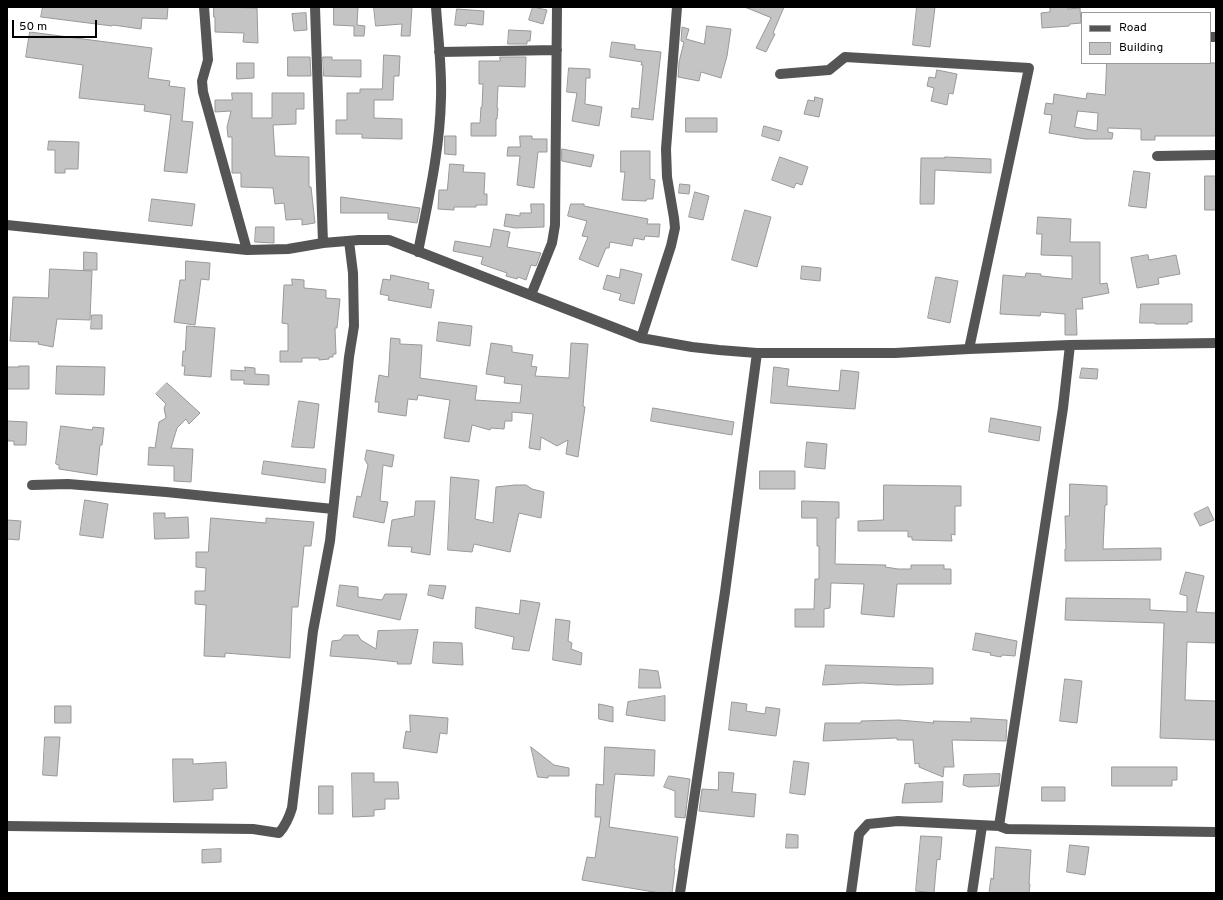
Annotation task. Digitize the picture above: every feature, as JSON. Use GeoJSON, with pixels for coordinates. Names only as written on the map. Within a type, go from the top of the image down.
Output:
{"type":"FeatureCollection","features":[{"type":"Feature","properties":{"kind":"street"},"geometry":{"type":"LineString","coordinates":[[204,7],[208,60],[202,81],[203,92],[246,250]]}},
{"type":"Feature","properties":{"kind":"street"},"geometry":{"type":"LineString","coordinates":[[315,7],[323,243]]}},
{"type":"Feature","properties":{"kind":"street"},"geometry":{"type":"LineString","coordinates":[[418,252],[436,156],[441,100],[436,7]]}},
{"type":"Feature","properties":{"kind":"street"},"geometry":{"type":"LineString","coordinates":[[531,295],[552,243],[555,225],[557,7]]}},
{"type":"Feature","properties":{"kind":"street"},"geometry":{"type":"LineString","coordinates":[[641,338],[671,246],[674,232],[674,218],[667,177],[666,148],[677,7]]}},
{"type":"Feature","properties":{"kind":"street"},"geometry":{"type":"LineString","coordinates":[[439,52],[557,50]]}},
{"type":"Feature","properties":{"kind":"street"},"geometry":{"type":"LineString","coordinates":[[780,74],[829,70],[845,56],[1029,68],[969,349]]}},
{"type":"Feature","properties":{"kind":"street"},"geometry":{"type":"LineString","coordinates":[[1157,156],[1216,155]]}},
{"type":"Feature","properties":{"kind":"street"},"geometry":{"type":"LineString","coordinates":[[7,225],[246,250],[288,249],[323,243],[359,240],[389,240],[641,338],[692,347],[757,354],[895,353],[1070,345],[1216,343]]}},
{"type":"Feature","properties":{"kind":"street"},"geometry":{"type":"LineString","coordinates":[[7,826],[254,829],[279,833],[285,826],[292,808],[313,631],[328,552],[349,357],[354,326],[353,273],[349,241]]}},
{"type":"Feature","properties":{"kind":"street"},"geometry":{"type":"LineString","coordinates":[[999,826],[1063,408],[1070,345]]}},
{"type":"Feature","properties":{"kind":"street"},"geometry":{"type":"LineString","coordinates":[[680,893],[725,592],[757,354]]}},
{"type":"Feature","properties":{"kind":"street"},"geometry":{"type":"LineString","coordinates":[[32,485],[76,485],[333,508]]}},
{"type":"Feature","properties":{"kind":"street"},"geometry":{"type":"LineString","coordinates":[[851,893],[859,834],[868,824],[898,821],[999,826],[1008,830],[1216,832]]}},
{"type":"Feature","properties":{"kind":"street"},"geometry":{"type":"LineString","coordinates":[[972,893],[982,826]]}},
{"type":"Feature","properties":{"kind":"building"},"geometry":{"type":"Polygon","coordinates":[[[43,7],[168,7],[167,19],[142,18],[141,29],[41,17],[43,7]]]}},
{"type":"Feature","properties":{"kind":"building"},"geometry":{"type":"Polygon","coordinates":[[[214,7],[257,8],[258,43],[243,42],[244,33],[215,32],[214,7]]]}},
{"type":"Feature","properties":{"kind":"building"},"geometry":{"type":"Polygon","coordinates":[[[334,7],[358,7],[357,25],[365,26],[364,36],[354,36],[354,26],[334,25],[334,7]]]}},
{"type":"Feature","properties":{"kind":"building"},"geometry":{"type":"Polygon","coordinates":[[[374,7],[412,7],[410,36],[401,36],[402,24],[376,26],[374,7]]]}},
{"type":"Feature","properties":{"kind":"building"},"geometry":{"type":"Polygon","coordinates":[[[533,7],[547,10],[543,24],[529,20],[533,7]]]}},
{"type":"Feature","properties":{"kind":"building"},"geometry":{"type":"Polygon","coordinates":[[[745,7],[784,7],[773,33],[775,34],[766,52],[756,48],[771,18],[745,7]]]}},
{"type":"Feature","properties":{"kind":"building"},"geometry":{"type":"Polygon","coordinates":[[[917,7],[935,7],[930,47],[913,45],[917,7]]]}},
{"type":"Feature","properties":{"kind":"building"},"geometry":{"type":"Polygon","coordinates":[[[1068,7],[1068,9],[1080,8],[1081,23],[1070,24],[1069,26],[1042,28],[1041,13],[1050,12],[1050,8],[1068,7]]]}},
{"type":"Feature","properties":{"kind":"building"},"geometry":{"type":"Polygon","coordinates":[[[457,9],[484,11],[483,25],[467,23],[466,26],[455,25],[457,9]]]}},
{"type":"Feature","properties":{"kind":"building"},"geometry":{"type":"Polygon","coordinates":[[[306,13],[307,30],[294,31],[292,14],[306,13]]]}},
{"type":"Feature","properties":{"kind":"building"},"geometry":{"type":"Polygon","coordinates":[[[707,26],[731,29],[727,56],[721,78],[701,72],[699,81],[678,77],[679,62],[684,42],[681,41],[682,27],[689,29],[686,39],[704,44],[707,26]]]}},
{"type":"Feature","properties":{"kind":"building"},"geometry":{"type":"Polygon","coordinates":[[[509,30],[531,31],[530,41],[527,41],[527,44],[508,44],[509,30]]]}},
{"type":"Feature","properties":{"kind":"building"},"geometry":{"type":"Polygon","coordinates":[[[30,32],[152,48],[148,78],[170,81],[169,86],[185,88],[182,121],[193,122],[187,173],[164,171],[171,115],[144,111],[145,105],[79,98],[83,65],[26,57],[30,32]]]}},
{"type":"Feature","properties":{"kind":"building"},"geometry":{"type":"Polygon","coordinates":[[[612,42],[635,45],[635,49],[661,52],[653,120],[631,117],[632,108],[639,109],[643,65],[641,65],[642,62],[610,57],[612,42]]]}},
{"type":"Feature","properties":{"kind":"building"},"geometry":{"type":"Polygon","coordinates":[[[384,55],[400,56],[399,76],[394,76],[393,100],[374,100],[374,118],[402,119],[402,139],[362,138],[362,134],[336,134],[336,120],[347,120],[347,93],[360,93],[360,89],[382,89],[384,55]]]}},
{"type":"Feature","properties":{"kind":"building"},"geometry":{"type":"Polygon","coordinates":[[[288,57],[310,57],[311,76],[288,76],[288,57]]]}},
{"type":"Feature","properties":{"kind":"building"},"geometry":{"type":"Polygon","coordinates":[[[323,57],[332,57],[332,60],[361,60],[361,77],[324,76],[323,57]]]}},
{"type":"Feature","properties":{"kind":"building"},"geometry":{"type":"Polygon","coordinates":[[[500,57],[526,57],[525,87],[498,86],[496,136],[471,136],[471,123],[480,123],[482,107],[483,84],[479,84],[479,61],[500,61],[500,57]]]}},
{"type":"Feature","properties":{"kind":"building"},"geometry":{"type":"Polygon","coordinates":[[[237,63],[254,63],[254,78],[237,79],[237,63]]]}},
{"type":"Feature","properties":{"kind":"building"},"geometry":{"type":"Polygon","coordinates":[[[1216,63],[1216,136],[1155,136],[1155,140],[1141,140],[1141,129],[1108,128],[1108,132],[1113,133],[1112,139],[1085,139],[1049,133],[1052,115],[1044,114],[1046,103],[1053,104],[1054,94],[1086,99],[1087,93],[1105,95],[1107,64],[1216,63]],[[1078,111],[1075,127],[1097,131],[1098,113],[1078,111]]]}},
{"type":"Feature","properties":{"kind":"building"},"geometry":{"type":"Polygon","coordinates":[[[569,68],[590,69],[590,78],[586,78],[585,104],[602,107],[599,126],[572,121],[577,93],[567,92],[569,68]]]}},
{"type":"Feature","properties":{"kind":"building"},"geometry":{"type":"Polygon","coordinates":[[[937,70],[957,74],[953,94],[949,93],[947,105],[931,101],[934,88],[927,86],[929,77],[935,78],[937,70]]]}},
{"type":"Feature","properties":{"kind":"building"},"geometry":{"type":"Polygon","coordinates":[[[232,93],[252,93],[252,118],[272,118],[272,93],[304,93],[304,109],[296,109],[296,124],[273,125],[275,156],[309,157],[309,187],[311,187],[315,223],[302,225],[302,219],[286,220],[284,203],[275,204],[273,188],[241,187],[241,173],[232,173],[232,137],[228,137],[227,127],[231,111],[215,112],[215,100],[232,100],[232,93]]]}},
{"type":"Feature","properties":{"kind":"building"},"geometry":{"type":"Polygon","coordinates":[[[815,97],[823,99],[819,117],[804,114],[808,100],[814,101],[815,97]]]}},
{"type":"Feature","properties":{"kind":"building"},"geometry":{"type":"Polygon","coordinates":[[[686,118],[717,118],[717,132],[686,132],[686,118]]]}},
{"type":"Feature","properties":{"kind":"building"},"geometry":{"type":"Polygon","coordinates":[[[764,126],[782,131],[779,141],[762,136],[764,126]]]}},
{"type":"Feature","properties":{"kind":"building"},"geometry":{"type":"Polygon","coordinates":[[[445,136],[456,136],[456,155],[445,154],[445,136]]]}},
{"type":"Feature","properties":{"kind":"building"},"geometry":{"type":"Polygon","coordinates":[[[520,136],[532,136],[532,139],[547,139],[547,152],[538,152],[534,188],[517,185],[520,156],[507,156],[508,147],[520,147],[520,136]]]}},
{"type":"Feature","properties":{"kind":"building"},"geometry":{"type":"Polygon","coordinates":[[[49,141],[79,142],[78,169],[65,169],[65,173],[55,173],[55,150],[48,150],[49,141]]]}},
{"type":"Feature","properties":{"kind":"building"},"geometry":{"type":"Polygon","coordinates":[[[562,149],[594,155],[591,167],[562,161],[562,149]]]}},
{"type":"Feature","properties":{"kind":"building"},"geometry":{"type":"Polygon","coordinates":[[[621,151],[650,151],[650,179],[655,180],[653,199],[647,199],[646,201],[622,200],[625,172],[621,172],[621,151]]]}},
{"type":"Feature","properties":{"kind":"building"},"geometry":{"type":"Polygon","coordinates":[[[780,157],[808,167],[802,185],[796,183],[794,188],[772,180],[780,157]]]}},
{"type":"Feature","properties":{"kind":"building"},"geometry":{"type":"Polygon","coordinates":[[[945,157],[991,159],[991,173],[935,170],[934,204],[920,204],[921,158],[945,157]]]}},
{"type":"Feature","properties":{"kind":"building"},"geometry":{"type":"Polygon","coordinates":[[[450,164],[464,165],[463,172],[485,173],[484,194],[487,194],[487,205],[476,205],[476,207],[454,207],[454,210],[438,209],[439,190],[447,190],[450,164]]]}},
{"type":"Feature","properties":{"kind":"building"},"geometry":{"type":"Polygon","coordinates":[[[1134,171],[1150,173],[1146,208],[1129,206],[1134,171]]]}},
{"type":"Feature","properties":{"kind":"building"},"geometry":{"type":"Polygon","coordinates":[[[1205,176],[1216,176],[1216,210],[1205,210],[1205,176]]]}},
{"type":"Feature","properties":{"kind":"building"},"geometry":{"type":"Polygon","coordinates":[[[680,184],[690,185],[689,194],[679,193],[680,184]]]}},
{"type":"Feature","properties":{"kind":"building"},"geometry":{"type":"Polygon","coordinates":[[[695,192],[709,196],[703,220],[689,217],[695,192]]]}},
{"type":"Feature","properties":{"kind":"building"},"geometry":{"type":"Polygon","coordinates":[[[341,197],[420,208],[417,223],[388,219],[388,213],[341,213],[341,197]]]}},
{"type":"Feature","properties":{"kind":"building"},"geometry":{"type":"Polygon","coordinates":[[[152,199],[195,204],[192,226],[149,221],[152,199]]]}},
{"type":"Feature","properties":{"kind":"building"},"geometry":{"type":"Polygon","coordinates":[[[531,204],[544,204],[544,227],[515,228],[504,226],[506,214],[520,216],[520,213],[531,213],[531,204]]]}},
{"type":"Feature","properties":{"kind":"building"},"geometry":{"type":"Polygon","coordinates":[[[571,204],[584,204],[584,206],[648,219],[647,224],[660,224],[659,237],[645,236],[644,240],[634,238],[632,246],[610,242],[609,248],[606,248],[598,267],[579,259],[588,237],[582,236],[587,221],[568,216],[571,204]]]}},
{"type":"Feature","properties":{"kind":"building"},"geometry":{"type":"Polygon","coordinates":[[[745,210],[771,217],[757,267],[732,260],[745,210]]]}},
{"type":"Feature","properties":{"kind":"building"},"geometry":{"type":"Polygon","coordinates":[[[1038,217],[1071,219],[1070,242],[1100,242],[1100,284],[1107,283],[1109,293],[1082,298],[1083,309],[1076,309],[1077,335],[1065,335],[1065,314],[1041,312],[1040,316],[1000,314],[1003,275],[1025,277],[1026,273],[1072,279],[1072,256],[1041,255],[1042,234],[1037,234],[1038,217]]]}},
{"type":"Feature","properties":{"kind":"building"},"geometry":{"type":"Polygon","coordinates":[[[256,227],[274,227],[274,243],[255,242],[256,227]]]}},
{"type":"Feature","properties":{"kind":"building"},"geometry":{"type":"Polygon","coordinates":[[[494,229],[510,232],[507,247],[541,253],[536,266],[531,265],[526,280],[518,277],[517,279],[506,276],[507,273],[481,264],[483,257],[453,251],[455,241],[490,247],[494,229]]]}},
{"type":"Feature","properties":{"kind":"building"},"geometry":{"type":"Polygon","coordinates":[[[84,252],[97,253],[97,270],[84,270],[84,252]]]}},
{"type":"Feature","properties":{"kind":"building"},"geometry":{"type":"Polygon","coordinates":[[[1148,255],[1149,260],[1176,255],[1180,274],[1158,278],[1159,284],[1137,288],[1131,258],[1148,255]]]}},
{"type":"Feature","properties":{"kind":"building"},"geometry":{"type":"Polygon","coordinates":[[[186,261],[210,263],[209,280],[201,279],[195,325],[174,322],[180,280],[185,280],[186,261]]]}},
{"type":"Feature","properties":{"kind":"building"},"geometry":{"type":"Polygon","coordinates":[[[802,266],[821,268],[820,281],[801,279],[802,266]]]}},
{"type":"Feature","properties":{"kind":"building"},"geometry":{"type":"Polygon","coordinates":[[[50,269],[92,271],[90,320],[57,319],[53,347],[38,344],[39,342],[10,341],[13,297],[48,298],[50,269]]]}},
{"type":"Feature","properties":{"kind":"building"},"geometry":{"type":"Polygon","coordinates":[[[621,269],[642,274],[634,304],[619,300],[621,294],[603,289],[607,275],[619,278],[621,269]]]}},
{"type":"Feature","properties":{"kind":"building"},"geometry":{"type":"Polygon","coordinates":[[[391,275],[429,283],[428,289],[434,290],[431,308],[388,300],[389,296],[380,294],[383,279],[390,280],[391,275]]]}},
{"type":"Feature","properties":{"kind":"building"},"geometry":{"type":"Polygon","coordinates":[[[936,277],[958,281],[950,323],[928,318],[936,277]]]}},
{"type":"Feature","properties":{"kind":"building"},"geometry":{"type":"Polygon","coordinates":[[[292,279],[304,280],[304,288],[326,290],[326,298],[340,299],[337,328],[335,328],[336,354],[333,354],[333,357],[329,357],[329,359],[319,360],[319,358],[302,358],[302,362],[280,362],[280,351],[288,351],[288,324],[282,323],[284,285],[292,285],[292,279]]]}},
{"type":"Feature","properties":{"kind":"building"},"geometry":{"type":"Polygon","coordinates":[[[1141,304],[1192,304],[1192,322],[1188,322],[1188,324],[1140,323],[1141,304]]]}},
{"type":"Feature","properties":{"kind":"building"},"geometry":{"type":"Polygon","coordinates":[[[92,315],[102,315],[102,329],[91,329],[92,315]]]}},
{"type":"Feature","properties":{"kind":"building"},"geometry":{"type":"Polygon","coordinates":[[[439,322],[472,326],[470,346],[437,341],[439,322]]]}},
{"type":"Feature","properties":{"kind":"building"},"geometry":{"type":"Polygon","coordinates":[[[187,326],[215,328],[211,377],[184,375],[185,366],[182,366],[187,326]]]}},
{"type":"Feature","properties":{"kind":"building"},"geometry":{"type":"Polygon","coordinates":[[[391,338],[400,339],[400,344],[422,345],[420,378],[477,386],[475,400],[520,403],[522,385],[504,383],[505,377],[486,374],[491,343],[512,346],[512,352],[533,355],[531,366],[537,367],[535,376],[569,378],[571,343],[588,344],[583,406],[585,407],[578,457],[566,454],[568,440],[557,446],[541,437],[540,450],[529,448],[533,414],[512,412],[512,421],[505,421],[504,429],[491,428],[490,430],[472,425],[469,442],[444,438],[450,400],[418,395],[417,400],[408,399],[406,416],[378,412],[379,402],[375,402],[379,375],[388,377],[391,338]]]}},
{"type":"Feature","properties":{"kind":"building"},"geometry":{"type":"Polygon","coordinates":[[[29,366],[29,389],[7,389],[7,367],[29,366]]]}},
{"type":"Feature","properties":{"kind":"building"},"geometry":{"type":"Polygon","coordinates":[[[57,366],[105,367],[104,395],[56,394],[57,366]]]}},
{"type":"Feature","properties":{"kind":"building"},"geometry":{"type":"Polygon","coordinates":[[[245,367],[255,368],[255,374],[269,375],[269,385],[244,384],[244,380],[231,380],[231,370],[245,371],[245,367]]]}},
{"type":"Feature","properties":{"kind":"building"},"geometry":{"type":"Polygon","coordinates":[[[774,367],[789,369],[787,386],[839,391],[841,370],[859,372],[855,409],[771,403],[774,367]]]}},
{"type":"Feature","properties":{"kind":"building"},"geometry":{"type":"Polygon","coordinates":[[[1082,368],[1098,369],[1097,379],[1080,378],[1082,368]]]}},
{"type":"Feature","properties":{"kind":"building"},"geometry":{"type":"Polygon","coordinates":[[[167,383],[200,413],[189,424],[186,419],[177,428],[171,448],[193,449],[191,482],[174,481],[174,466],[148,465],[149,447],[155,448],[159,422],[166,418],[164,408],[166,404],[156,394],[167,383]]]}},
{"type":"Feature","properties":{"kind":"building"},"geometry":{"type":"Polygon","coordinates":[[[299,401],[319,404],[314,448],[292,447],[299,401]]]}},
{"type":"Feature","properties":{"kind":"building"},"geometry":{"type":"Polygon","coordinates":[[[653,408],[734,422],[732,435],[651,421],[653,408]]]}},
{"type":"Feature","properties":{"kind":"building"},"geometry":{"type":"Polygon","coordinates":[[[991,418],[1041,427],[1039,441],[989,432],[991,418]]]}},
{"type":"Feature","properties":{"kind":"building"},"geometry":{"type":"Polygon","coordinates":[[[7,421],[27,422],[26,445],[14,445],[14,441],[8,441],[7,421]]]}},
{"type":"Feature","properties":{"kind":"building"},"geometry":{"type":"Polygon","coordinates":[[[61,426],[92,430],[93,427],[104,428],[102,445],[100,445],[97,475],[59,469],[59,465],[56,464],[61,426]]]}},
{"type":"Feature","properties":{"kind":"building"},"geometry":{"type":"Polygon","coordinates":[[[807,442],[827,444],[825,469],[805,467],[807,442]]]}},
{"type":"Feature","properties":{"kind":"building"},"geometry":{"type":"Polygon","coordinates":[[[367,450],[394,455],[392,467],[383,465],[380,501],[388,502],[384,523],[353,517],[357,496],[361,497],[368,465],[365,460],[367,450]]]}},
{"type":"Feature","properties":{"kind":"building"},"geometry":{"type":"Polygon","coordinates":[[[264,461],[326,469],[325,483],[262,474],[264,461]]]}},
{"type":"Feature","properties":{"kind":"building"},"geometry":{"type":"Polygon","coordinates":[[[760,471],[795,471],[795,489],[760,489],[760,471]]]}},
{"type":"Feature","properties":{"kind":"building"},"geometry":{"type":"Polygon","coordinates":[[[451,477],[479,480],[475,519],[493,523],[496,487],[515,485],[526,485],[532,489],[544,492],[541,518],[519,513],[510,552],[474,544],[472,552],[448,550],[451,477]]]}},
{"type":"Feature","properties":{"kind":"building"},"geometry":{"type":"Polygon","coordinates":[[[1070,484],[1107,486],[1107,505],[1105,505],[1103,549],[1161,548],[1161,560],[1065,561],[1065,516],[1069,516],[1070,484]]]}},
{"type":"Feature","properties":{"kind":"building"},"geometry":{"type":"Polygon","coordinates":[[[884,485],[961,486],[961,506],[955,506],[955,535],[951,534],[952,541],[912,540],[912,537],[908,537],[908,531],[858,531],[858,521],[883,520],[884,485]]]}},
{"type":"Feature","properties":{"kind":"building"},"geometry":{"type":"Polygon","coordinates":[[[85,500],[108,504],[103,538],[80,535],[85,500]]]}},
{"type":"Feature","properties":{"kind":"building"},"geometry":{"type":"Polygon","coordinates":[[[416,501],[435,501],[430,555],[411,552],[412,547],[388,546],[392,520],[414,516],[416,501]]]}},
{"type":"Feature","properties":{"kind":"building"},"geometry":{"type":"Polygon","coordinates":[[[802,501],[839,502],[839,518],[836,518],[835,564],[886,565],[885,567],[898,569],[911,569],[911,565],[944,565],[944,569],[951,569],[951,584],[897,584],[894,617],[861,614],[864,584],[831,583],[830,608],[824,609],[824,627],[795,627],[795,609],[814,609],[815,579],[819,579],[817,518],[802,518],[802,501]]]}},
{"type":"Feature","properties":{"kind":"building"},"geometry":{"type":"Polygon","coordinates":[[[1208,507],[1214,520],[1200,526],[1194,514],[1208,507]]]}},
{"type":"Feature","properties":{"kind":"building"},"geometry":{"type":"Polygon","coordinates":[[[154,513],[165,513],[165,518],[188,517],[189,538],[155,539],[154,513]]]}},
{"type":"Feature","properties":{"kind":"building"},"geometry":{"type":"Polygon","coordinates":[[[211,518],[266,523],[266,518],[314,522],[311,546],[304,546],[298,607],[292,607],[290,658],[225,653],[225,657],[204,656],[206,605],[195,604],[195,591],[205,591],[206,568],[196,567],[196,552],[208,552],[211,518]]]}},
{"type":"Feature","properties":{"kind":"building"},"geometry":{"type":"Polygon","coordinates":[[[7,520],[21,521],[19,540],[7,539],[7,520]]]}},
{"type":"Feature","properties":{"kind":"building"},"geometry":{"type":"Polygon","coordinates":[[[1186,572],[1204,576],[1196,612],[1216,613],[1216,643],[1187,642],[1185,700],[1216,701],[1216,740],[1160,738],[1164,623],[1065,620],[1066,598],[1150,599],[1150,610],[1187,612],[1187,596],[1180,594],[1186,572]]]}},
{"type":"Feature","properties":{"kind":"building"},"geometry":{"type":"Polygon","coordinates":[[[340,585],[358,587],[358,597],[382,600],[385,594],[407,594],[400,620],[337,606],[340,585]]]}},
{"type":"Feature","properties":{"kind":"building"},"geometry":{"type":"Polygon","coordinates":[[[430,585],[446,586],[443,599],[428,595],[430,585]]]}},
{"type":"Feature","properties":{"kind":"building"},"geometry":{"type":"Polygon","coordinates":[[[521,600],[540,603],[529,651],[512,649],[514,637],[475,628],[476,607],[519,614],[521,600]]]}},
{"type":"Feature","properties":{"kind":"building"},"geometry":{"type":"Polygon","coordinates":[[[556,619],[570,621],[568,641],[572,643],[571,649],[582,653],[581,665],[553,660],[556,619]]]}},
{"type":"Feature","properties":{"kind":"building"},"geometry":{"type":"Polygon","coordinates":[[[418,630],[411,664],[397,664],[398,662],[330,656],[332,641],[340,640],[344,635],[358,635],[361,640],[376,649],[378,631],[418,630]]]}},
{"type":"Feature","properties":{"kind":"building"},"geometry":{"type":"Polygon","coordinates":[[[976,633],[1017,641],[1015,656],[1002,655],[1001,657],[990,655],[991,653],[973,650],[976,633]]]}},
{"type":"Feature","properties":{"kind":"building"},"geometry":{"type":"Polygon","coordinates":[[[434,642],[462,643],[463,665],[433,663],[434,642]]]}},
{"type":"Feature","properties":{"kind":"building"},"geometry":{"type":"Polygon","coordinates":[[[826,665],[933,668],[933,684],[898,685],[862,683],[823,685],[826,665]]]}},
{"type":"Feature","properties":{"kind":"building"},"geometry":{"type":"Polygon","coordinates":[[[640,669],[658,671],[661,688],[639,688],[640,669]]]}},
{"type":"Feature","properties":{"kind":"building"},"geometry":{"type":"Polygon","coordinates":[[[1065,679],[1082,681],[1077,723],[1060,721],[1065,679]]]}},
{"type":"Feature","properties":{"kind":"building"},"geometry":{"type":"Polygon","coordinates":[[[665,696],[665,721],[626,715],[628,702],[665,696]]]}},
{"type":"Feature","properties":{"kind":"building"},"geometry":{"type":"Polygon","coordinates":[[[732,702],[747,704],[746,711],[765,714],[766,707],[780,709],[776,736],[729,730],[732,702]]]}},
{"type":"Feature","properties":{"kind":"building"},"geometry":{"type":"Polygon","coordinates":[[[599,704],[613,707],[613,722],[599,719],[599,704]]]}},
{"type":"Feature","properties":{"kind":"building"},"geometry":{"type":"Polygon","coordinates":[[[55,706],[71,706],[71,723],[55,723],[55,706]]]}},
{"type":"Feature","properties":{"kind":"building"},"geometry":{"type":"Polygon","coordinates":[[[410,715],[448,718],[447,734],[440,733],[437,753],[403,748],[406,731],[410,732],[410,715]]]}},
{"type":"Feature","properties":{"kind":"building"},"geometry":{"type":"Polygon","coordinates":[[[971,718],[1007,720],[1006,741],[952,740],[954,767],[944,767],[943,777],[919,767],[919,763],[915,764],[913,740],[897,740],[897,738],[823,741],[825,723],[861,723],[861,721],[899,720],[934,723],[933,721],[971,722],[971,718]]]}},
{"type":"Feature","properties":{"kind":"building"},"geometry":{"type":"Polygon","coordinates":[[[45,737],[60,737],[57,776],[43,775],[45,737]]]}},
{"type":"Feature","properties":{"kind":"building"},"geometry":{"type":"Polygon","coordinates":[[[531,747],[554,765],[569,768],[569,776],[548,776],[548,778],[538,777],[531,747]]]}},
{"type":"Feature","properties":{"kind":"building"},"geometry":{"type":"Polygon","coordinates":[[[605,747],[655,750],[654,776],[615,774],[609,827],[678,837],[672,893],[660,893],[582,880],[587,857],[595,858],[601,817],[595,817],[596,784],[603,785],[605,747]]]}},
{"type":"Feature","properties":{"kind":"building"},"geometry":{"type":"Polygon","coordinates":[[[173,759],[193,759],[193,764],[226,762],[227,788],[213,789],[213,800],[174,802],[173,759]]]}},
{"type":"Feature","properties":{"kind":"building"},"geometry":{"type":"Polygon","coordinates":[[[794,761],[809,763],[805,795],[790,793],[794,761]]]}},
{"type":"Feature","properties":{"kind":"building"},"geometry":{"type":"Polygon","coordinates":[[[1112,767],[1177,767],[1177,780],[1172,780],[1172,786],[1112,786],[1112,767]]]}},
{"type":"Feature","properties":{"kind":"building"},"geometry":{"type":"Polygon","coordinates":[[[719,772],[734,773],[732,792],[756,794],[754,817],[699,811],[702,789],[718,790],[719,772]]]}},
{"type":"Feature","properties":{"kind":"building"},"geometry":{"type":"Polygon","coordinates":[[[352,773],[374,773],[374,782],[398,782],[399,799],[385,799],[385,809],[374,810],[374,816],[353,817],[352,773]]]}},
{"type":"Feature","properties":{"kind":"building"},"geometry":{"type":"Polygon","coordinates":[[[1000,774],[999,786],[969,787],[963,785],[964,775],[1000,774]]]}},
{"type":"Feature","properties":{"kind":"building"},"geometry":{"type":"Polygon","coordinates":[[[669,776],[690,779],[685,818],[675,817],[675,791],[664,787],[669,776]]]}},
{"type":"Feature","properties":{"kind":"building"},"geometry":{"type":"Polygon","coordinates":[[[943,782],[942,802],[902,803],[905,784],[943,782]]]}},
{"type":"Feature","properties":{"kind":"building"},"geometry":{"type":"Polygon","coordinates":[[[319,786],[333,786],[333,814],[319,814],[319,786]]]}},
{"type":"Feature","properties":{"kind":"building"},"geometry":{"type":"Polygon","coordinates":[[[1042,787],[1065,787],[1065,801],[1042,801],[1042,787]]]}},
{"type":"Feature","properties":{"kind":"building"},"geometry":{"type":"Polygon","coordinates":[[[787,834],[798,835],[798,848],[786,848],[787,834]]]}},
{"type":"Feature","properties":{"kind":"building"},"geometry":{"type":"Polygon","coordinates":[[[921,836],[942,837],[940,860],[937,859],[934,893],[916,891],[921,836]]]}},
{"type":"Feature","properties":{"kind":"building"},"geometry":{"type":"Polygon","coordinates":[[[1070,845],[1089,847],[1085,875],[1067,872],[1070,845]]]}},
{"type":"Feature","properties":{"kind":"building"},"geometry":{"type":"Polygon","coordinates":[[[996,847],[1031,850],[1029,893],[989,893],[991,878],[993,879],[996,847]]]}},
{"type":"Feature","properties":{"kind":"building"},"geometry":{"type":"Polygon","coordinates":[[[221,849],[221,862],[202,863],[202,850],[221,849]]]}}]}
